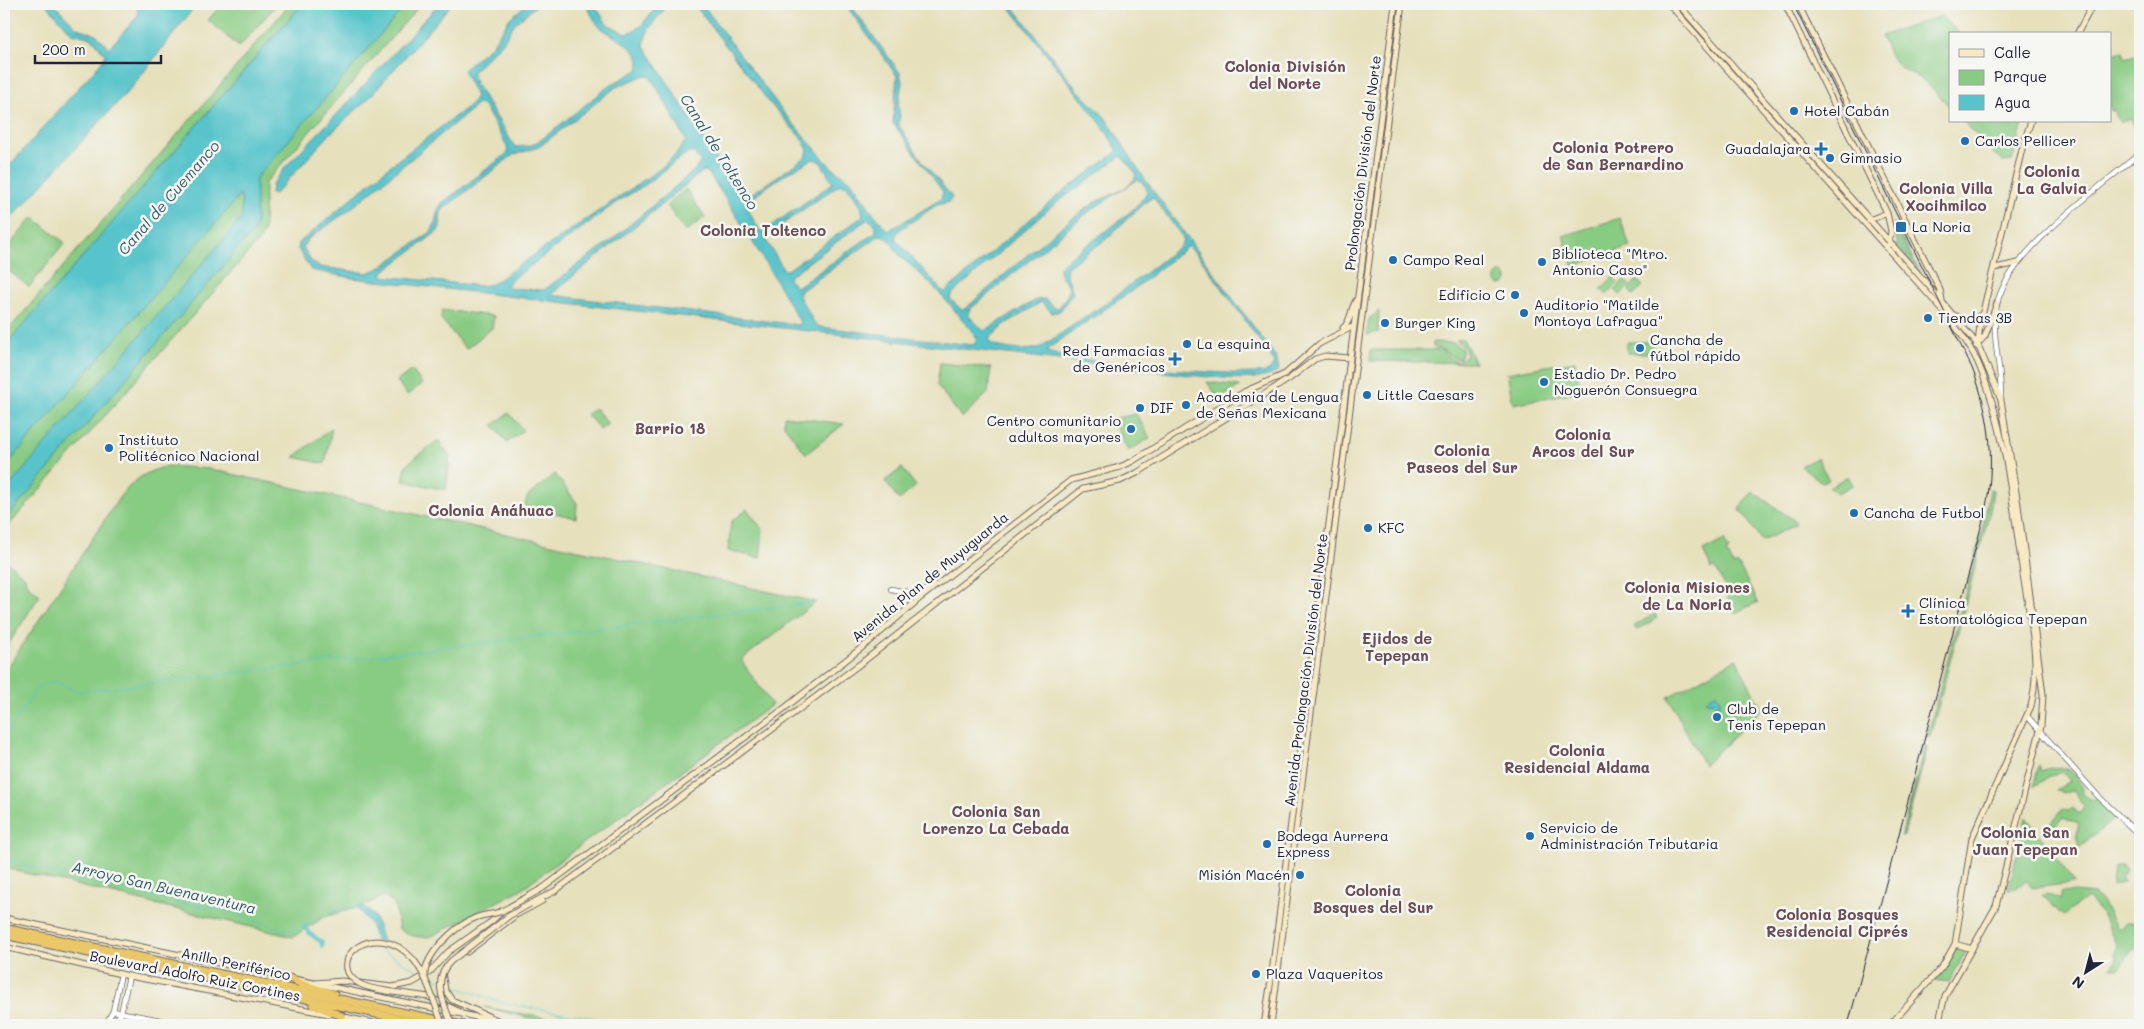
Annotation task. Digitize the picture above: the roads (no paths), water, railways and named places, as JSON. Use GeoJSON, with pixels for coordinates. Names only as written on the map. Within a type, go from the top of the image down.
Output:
{"type":"FeatureCollection","features":[{"type":"Feature","properties":{"kind":"highway","name":"Anillo Periférico"},"geometry":{"type":"LineString","coordinates":[[4,928],[463,1025]]}},
{"type":"Feature","properties":{"kind":"highway","name":"Anillo Periférico"},"geometry":{"type":"LineString","coordinates":[[4,935],[428,1025]]}},
{"type":"Feature","properties":{"kind":"highway"},"geometry":{"type":"LineString","coordinates":[[4,940],[37,942]]}},
{"type":"Feature","properties":{"kind":"highway"},"geometry":{"type":"LineString","coordinates":[[289,978],[353,1002]]}},
{"type":"Feature","properties":{"kind":"highway"},"geometry":{"type":"LineString","coordinates":[[298,998],[342,1016]]}},
{"type":"Feature","properties":{"kind":"main road","name":"Prolongación División del Norte"},"geometry":{"type":"LineString","coordinates":[[1354,326],[1394,4]]}},
{"type":"Feature","properties":{"kind":"main road","name":"Prolongación División del Norte"},"geometry":{"type":"LineString","coordinates":[[1363,318],[1402,4]]}},
{"type":"Feature","properties":{"kind":"main road"},"geometry":{"type":"LineString","coordinates":[[1669,4],[1952,314],[1978,345],[2000,400],[2018,505],[2043,694],[2040,732],[1996,906],[1945,996],[1938,1025]]}},
{"type":"Feature","properties":{"kind":"main road"},"geometry":{"type":"LineString","coordinates":[[1678,4],[1869,220],[1888,246],[1945,313],[1972,349],[1994,407],[2011,497],[2036,676],[2031,706],[1972,838],[1955,944],[1942,967],[1890,1025]]}},
{"type":"Feature","properties":{"kind":"main road"},"geometry":{"type":"LineString","coordinates":[[1785,4],[1887,213],[1892,231],[1888,246]]}},
{"type":"Feature","properties":{"kind":"main road"},"geometry":{"type":"LineString","coordinates":[[1798,4],[1940,290],[1942,303]]}},
{"type":"Feature","properties":{"kind":"main road"},"geometry":{"type":"LineString","coordinates":[[2078,32],[2093,4]]}},
{"type":"Feature","properties":{"kind":"main road"},"geometry":{"type":"LineString","coordinates":[[1978,345],[1983,313],[2023,145],[2031,122]]}},
{"type":"Feature","properties":{"kind":"main road"},"geometry":{"type":"LineString","coordinates":[[1869,220],[1887,213]]}},
{"type":"Feature","properties":{"kind":"main road"},"geometry":{"type":"LineString","coordinates":[[1364,243],[1372,245]]}},
{"type":"Feature","properties":{"kind":"main road"},"geometry":{"type":"LineString","coordinates":[[1995,268],[2018,263]]}},
{"type":"Feature","properties":{"kind":"main road"},"geometry":{"type":"LineString","coordinates":[[1337,334],[1348,322],[1350,307],[1357,298]]}},
{"type":"Feature","properties":{"kind":"main road"},"geometry":{"type":"LineString","coordinates":[[1972,349],[1985,336],[1997,303]]}},
{"type":"Feature","properties":{"kind":"main road"},"geometry":{"type":"LineString","coordinates":[[1952,314],[1965,320],[1979,317],[1983,313]]}},
{"type":"Feature","properties":{"kind":"main road","name":"Avenida Prolongación División del Norte"},"geometry":{"type":"LineString","coordinates":[[1271,1025],[1363,318]]}},
{"type":"Feature","properties":{"kind":"main road","name":"Avenida Prolongación División del Norte"},"geometry":{"type":"LineString","coordinates":[[1264,1025],[1354,326]]}},
{"type":"Feature","properties":{"kind":"main road","name":"Avenida Plan de Muyuguarda"},"geometry":{"type":"LineString","coordinates":[[502,912],[544,888],[786,707],[939,583],[1071,480],[1120,468],[1246,391],[1285,374],[1309,352],[1337,334],[1354,326]]}},
{"type":"Feature","properties":{"kind":"main road","name":"Avenida Plan de Muyuguarda"},"geometry":{"type":"LineString","coordinates":[[548,895],[864,661],[1083,489],[1120,481],[1137,472],[1282,383],[1315,359],[1325,356],[1350,358]]}},
{"type":"Feature","properties":{"kind":"main road"},"geometry":{"type":"LineString","coordinates":[[452,1025],[440,992],[444,969],[450,961],[509,916],[548,895]]}},
{"type":"Feature","properties":{"kind":"main road"},"geometry":{"type":"LineString","coordinates":[[502,1023],[477,1009],[458,1003],[450,997],[444,986],[444,975],[454,961],[548,895]]}},
{"type":"Feature","properties":{"kind":"main road"},"geometry":{"type":"LineString","coordinates":[[426,984],[427,964],[436,948],[470,920],[502,912]]}},
{"type":"Feature","properties":{"kind":"main road"},"geometry":{"type":"LineString","coordinates":[[315,983],[342,981],[387,987],[404,986],[426,975],[448,952],[502,912]]}},
{"type":"Feature","properties":{"kind":"main road","name":"Boulevard Adolfo Ruiz Cortines"},"geometry":{"type":"LineString","coordinates":[[4,918],[514,1025]]}},
{"type":"Feature","properties":{"kind":"main road"},"geometry":{"type":"LineString","coordinates":[[443,1025],[426,984],[417,965],[398,947],[378,941],[365,942],[356,946],[350,954],[348,962],[352,977],[362,985],[393,992],[432,998],[465,1015]]}},
{"type":"Feature","properties":{"kind":"main road"},"geometry":{"type":"LineString","coordinates":[[1955,944],[1972,949]]}},
{"type":"Feature","properties":{"kind":"main road","name":"Boulevard Adolfo Ruiz Cortines"},"geometry":{"type":"LineString","coordinates":[[4,947],[129,976],[382,1025]]}},
{"type":"Feature","properties":{"kind":"street"},"geometry":{"type":"LineString","coordinates":[[2000,400],[2001,380],[1995,334],[1997,303],[2018,263],[2051,229],[2140,153]]}},
{"type":"Feature","properties":{"kind":"street"},"geometry":{"type":"LineString","coordinates":[[1354,326],[1363,318]]}},
{"type":"Feature","properties":{"kind":"street"},"geometry":{"type":"LineString","coordinates":[[1350,358],[1358,360]]}},
{"type":"Feature","properties":{"kind":"street"},"geometry":{"type":"LineString","coordinates":[[891,589],[918,594],[939,583]]}},
{"type":"Feature","properties":{"kind":"street"},"geometry":{"type":"LineString","coordinates":[[2027,716],[2097,795],[2140,836]]}},
{"type":"Feature","properties":{"kind":"street"},"geometry":{"type":"LineString","coordinates":[[104,1025],[112,1014],[121,974]]}},
{"type":"Feature","properties":{"kind":"street"},"geometry":{"type":"LineString","coordinates":[[115,1025],[120,1015],[129,976]]}},
{"type":"Feature","properties":{"kind":"street"},"geometry":{"type":"LineString","coordinates":[[112,1014],[142,1020],[187,1025]]}},
{"type":"Feature","properties":{"kind":"street"},"geometry":{"type":"LineString","coordinates":[[142,1020],[156,1025]]}},
{"type":"Feature","properties":{"kind":"water"},"geometry":{"type":"Polygon","coordinates":[[[46,4],[54,4],[77,28],[96,34],[109,48],[138,16],[135,4],[141,4],[145,7],[148,4],[197,4],[131,88],[4,226],[4,172],[105,58],[105,54],[92,38],[72,33],[46,4]]]}},
{"type":"Feature","properties":{"kind":"water","name":"Canal de Cuemanco"},"geometry":{"type":"Polygon","coordinates":[[[302,4],[407,4],[256,178],[256,228],[4,521],[4,492],[242,218],[241,194],[4,468],[4,347],[302,4]]]}},
{"type":"Feature","properties":{"kind":"water"},"geometry":{"type":"Polygon","coordinates":[[[439,4],[452,4],[368,99],[330,134],[275,194],[271,194],[272,185],[288,164],[439,4]]]}},
{"type":"Feature","properties":{"kind":"water"},"geometry":{"type":"Polygon","coordinates":[[[527,4],[538,4],[515,23],[503,42],[472,72],[475,83],[515,147],[529,146],[541,140],[610,85],[638,70],[639,62],[637,55],[625,43],[598,25],[586,4],[594,4],[607,24],[627,34],[641,26],[659,4],[669,4],[647,34],[644,46],[742,198],[745,198],[806,157],[808,150],[803,140],[769,102],[694,4],[702,4],[784,113],[831,167],[852,182],[872,212],[888,231],[941,199],[943,192],[893,123],[897,76],[845,4],[850,4],[900,73],[902,82],[898,106],[900,116],[898,124],[923,162],[952,197],[949,202],[935,206],[898,231],[895,238],[941,290],[945,292],[1061,193],[1118,151],[1102,125],[1007,4],[1011,4],[1077,89],[1105,117],[1146,181],[1276,357],[1279,370],[1272,375],[1262,377],[1202,376],[352,278],[311,270],[298,249],[299,243],[390,166],[470,105],[476,96],[463,70],[492,45],[510,18],[527,4]],[[645,75],[616,87],[539,147],[513,155],[442,210],[440,227],[437,232],[383,272],[382,276],[481,286],[492,284],[660,169],[678,152],[686,140],[649,76],[645,75]],[[478,104],[349,210],[307,240],[303,247],[311,261],[319,267],[367,273],[378,269],[431,232],[442,203],[508,153],[507,146],[484,106],[478,104]],[[693,152],[684,155],[648,183],[617,202],[510,281],[506,288],[544,290],[613,239],[695,170],[701,161],[693,152]],[[1121,156],[1051,207],[953,293],[950,299],[962,310],[966,308],[1028,254],[1077,215],[1094,203],[1124,189],[1091,210],[969,310],[968,315],[984,331],[1036,300],[1045,299],[1055,308],[1059,308],[1068,294],[1069,286],[1060,274],[1059,267],[1136,207],[1144,197],[1147,189],[1140,180],[1126,187],[1134,179],[1136,173],[1121,156]],[[813,159],[786,174],[756,195],[750,202],[747,208],[760,231],[764,231],[833,183],[820,161],[813,159]],[[703,171],[550,295],[799,325],[800,322],[745,229],[709,174],[703,171]],[[840,184],[764,237],[784,270],[788,270],[862,217],[862,209],[845,185],[840,184]],[[1153,197],[1105,240],[1067,267],[1066,273],[1073,293],[1060,311],[1052,313],[1041,302],[1004,325],[989,339],[990,343],[1015,350],[1041,347],[1108,302],[1183,242],[1183,238],[1153,197]],[[868,219],[788,279],[796,287],[800,285],[876,232],[876,225],[868,219]],[[880,235],[799,292],[799,296],[815,324],[820,327],[975,344],[977,338],[960,317],[942,296],[900,256],[888,239],[880,235]],[[1188,246],[1133,290],[1049,348],[1048,352],[1063,356],[1123,364],[1230,373],[1269,371],[1274,364],[1270,355],[1201,259],[1188,246]]]}},
{"type":"Feature","properties":{"kind":"water"},"geometry":{"type":"Polygon","coordinates":[[[1716,693],[1721,704],[1716,707],[1713,701],[1709,703],[1705,701],[1716,693]]]}},
{"type":"Feature","properties":{"kind":"water"},"geometry":{"type":"Polygon","coordinates":[[[363,906],[374,916],[383,941],[376,941],[370,923],[357,908],[363,906]]]}},
{"type":"Feature","properties":{"kind":"waterway"},"geometry":{"type":"LineString","coordinates":[[4,737],[39,686],[54,681],[79,692],[816,602]]}},
{"type":"Feature","properties":{"kind":"waterway","name":"Arroyo San Buenaventura"},"geometry":{"type":"LineString","coordinates":[[4,861],[181,903],[227,910],[284,930],[295,930],[341,908],[358,908]]}},
{"type":"Feature","properties":{"kind":"waterway"},"geometry":{"type":"LineString","coordinates":[[304,926],[310,934],[322,942],[322,946]]}},
{"type":"Feature","properties":{"kind":"waterway","name":"Arroyo San Buenaventura"},"geometry":{"type":"LineString","coordinates":[[380,944],[382,950],[418,971]]}},
{"type":"Feature","properties":{"kind":"waterway","name":"Arroyo San Buenaventura"},"geometry":{"type":"LineString","coordinates":[[429,976],[439,980]]}},
{"type":"Feature","properties":{"kind":"waterway","name":"Arroyo San Buenaventura"},"geometry":{"type":"LineString","coordinates":[[447,984],[503,1003],[634,1025]]}},
{"type":"Feature","properties":{"kind":"tram line"},"geometry":{"type":"LineString","coordinates":[[1793,4],[1972,368],[1984,404],[1990,441],[1990,479],[1984,516],[1848,1025]]}},
{"type":"Feature","properties":{"kind":"place","name":"Hotel Cabán"},"geometry":{"type":"Point","coordinates":[1794,111]}},
{"type":"Feature","properties":{"kind":"place","name":"Carlos Pellicer"},"geometry":{"type":"Point","coordinates":[1965,141]}},
{"type":"Feature","properties":{"kind":"place","name":"Guadalajara"},"geometry":{"type":"Point","coordinates":[1821,149]}},
{"type":"Feature","properties":{"kind":"place","name":"Gimnasio"},"geometry":{"type":"Point","coordinates":[1830,158]}},
{"type":"Feature","properties":{"kind":"place","name":"La Noria"},"geometry":{"type":"Point","coordinates":[1901,227]}},
{"type":"Feature","properties":{"kind":"place","name":"Campo Real"},"geometry":{"type":"Point","coordinates":[1393,260]}},
{"type":"Feature","properties":{"kind":"place","name":"Biblioteca \"Mtro. Antonio Caso\""},"geometry":{"type":"Point","coordinates":[1542,262]}},
{"type":"Feature","properties":{"kind":"place","name":"Edificio C"},"geometry":{"type":"Point","coordinates":[1515,295]}},
{"type":"Feature","properties":{"kind":"place","name":"Auditorio \"Matilde Montoya Lafragua\""},"geometry":{"type":"Point","coordinates":[1524,313]}},
{"type":"Feature","properties":{"kind":"place","name":"Tiendas 3B"},"geometry":{"type":"Point","coordinates":[1928,318]}},
{"type":"Feature","properties":{"kind":"place","name":"Burger King"},"geometry":{"type":"Point","coordinates":[1385,323]}},
{"type":"Feature","properties":{"kind":"place","name":"La esquina"},"geometry":{"type":"Point","coordinates":[1187,344]}},
{"type":"Feature","properties":{"kind":"place","name":"Cancha de fútbol rápido"},"geometry":{"type":"Point","coordinates":[1640,348]}},
{"type":"Feature","properties":{"kind":"place","name":"Red Farmacias de Genéricos"},"geometry":{"type":"Point","coordinates":[1175,359]}},
{"type":"Feature","properties":{"kind":"place","name":"Estadio Dr. Pedro Noguerón Consuegra"},"geometry":{"type":"Point","coordinates":[1544,382]}},
{"type":"Feature","properties":{"kind":"place","name":"Little Caesars"},"geometry":{"type":"Point","coordinates":[1367,395]}},
{"type":"Feature","properties":{"kind":"place","name":"Academia de Lengua de Señas Mexicana"},"geometry":{"type":"Point","coordinates":[1186,405]}},
{"type":"Feature","properties":{"kind":"place","name":"DIF"},"geometry":{"type":"Point","coordinates":[1140,408]}},
{"type":"Feature","properties":{"kind":"place","name":"Centro comunitario adultos mayores"},"geometry":{"type":"Point","coordinates":[1131,429]}},
{"type":"Feature","properties":{"kind":"place","name":"Instituto Politécnico Nacional"},"geometry":{"type":"Point","coordinates":[109,448]}},
{"type":"Feature","properties":{"kind":"place","name":"Cancha de Futbol"},"geometry":{"type":"Point","coordinates":[1854,513]}},
{"type":"Feature","properties":{"kind":"place","name":"KFC"},"geometry":{"type":"Point","coordinates":[1368,528]}},
{"type":"Feature","properties":{"kind":"place","name":"Clínica Estomatológica Tepepan"},"geometry":{"type":"Point","coordinates":[1908,611]}},
{"type":"Feature","properties":{"kind":"place","name":"Club de Tenis Tepepan"},"geometry":{"type":"Point","coordinates":[1717,717]}},
{"type":"Feature","properties":{"kind":"place","name":"Servicio de Administración Tributaria"},"geometry":{"type":"Point","coordinates":[1530,836]}},
{"type":"Feature","properties":{"kind":"place","name":"Bodega Aurrera Express"},"geometry":{"type":"Point","coordinates":[1267,844]}},
{"type":"Feature","properties":{"kind":"place","name":"Misión Macén"},"geometry":{"type":"Point","coordinates":[1300,875]}},
{"type":"Feature","properties":{"kind":"place","name":"Plaza Vaqueritos"},"geometry":{"type":"Point","coordinates":[1256,974]}},
{"type":"Feature","properties":{"kind":"district","name":"Colonia División del Norte"},"geometry":{"type":"Point","coordinates":[1285,76]}},
{"type":"Feature","properties":{"kind":"district","name":"Colonia Potrero de San Bernardino"},"geometry":{"type":"Point","coordinates":[1613,156]}},
{"type":"Feature","properties":{"kind":"district","name":"Colonia La Galvia"},"geometry":{"type":"Point","coordinates":[2052,180]}},
{"type":"Feature","properties":{"kind":"district","name":"Colonia Villa Xocihmilco"},"geometry":{"type":"Point","coordinates":[1946,198]}},
{"type":"Feature","properties":{"kind":"district","name":"Colonia Toltenco"},"geometry":{"type":"Point","coordinates":[763,231]}},
{"type":"Feature","properties":{"kind":"district","name":"Barrio 18"},"geometry":{"type":"Point","coordinates":[670,429]}},
{"type":"Feature","properties":{"kind":"district","name":"Colonia Arcos del Sur"},"geometry":{"type":"Point","coordinates":[1583,444]}},
{"type":"Feature","properties":{"kind":"district","name":"Colonia Paseos del Sur"},"geometry":{"type":"Point","coordinates":[1462,460]}},
{"type":"Feature","properties":{"kind":"district","name":"Colonia Anáhuac"},"geometry":{"type":"Point","coordinates":[491,511]}},
{"type":"Feature","properties":{"kind":"district","name":"Colonia Misiones de La Noria"},"geometry":{"type":"Point","coordinates":[1687,596]}},
{"type":"Feature","properties":{"kind":"district","name":"Ejidos de Tepepan"},"geometry":{"type":"Point","coordinates":[1397,648]}},
{"type":"Feature","properties":{"kind":"district","name":"Colonia Residencial Aldama"},"geometry":{"type":"Point","coordinates":[1577,760]}},
{"type":"Feature","properties":{"kind":"district","name":"Colonia San Lorenzo La Cebada"},"geometry":{"type":"Point","coordinates":[996,820]}},
{"type":"Feature","properties":{"kind":"district","name":"Colonia San Juan Tepepan"},"geometry":{"type":"Point","coordinates":[2025,842]}},
{"type":"Feature","properties":{"kind":"district","name":"Colonia Bosques del Sur"},"geometry":{"type":"Point","coordinates":[1373,900]}},
{"type":"Feature","properties":{"kind":"district","name":"Colonia Bosques Residencial Ciprés"},"geometry":{"type":"Point","coordinates":[1837,924]}},
{"type":"Feature","properties":{"kind":"water label","name":"Canal de Toltenco"},"geometry":{"type":"Point","coordinates":[719,152]}}]}
